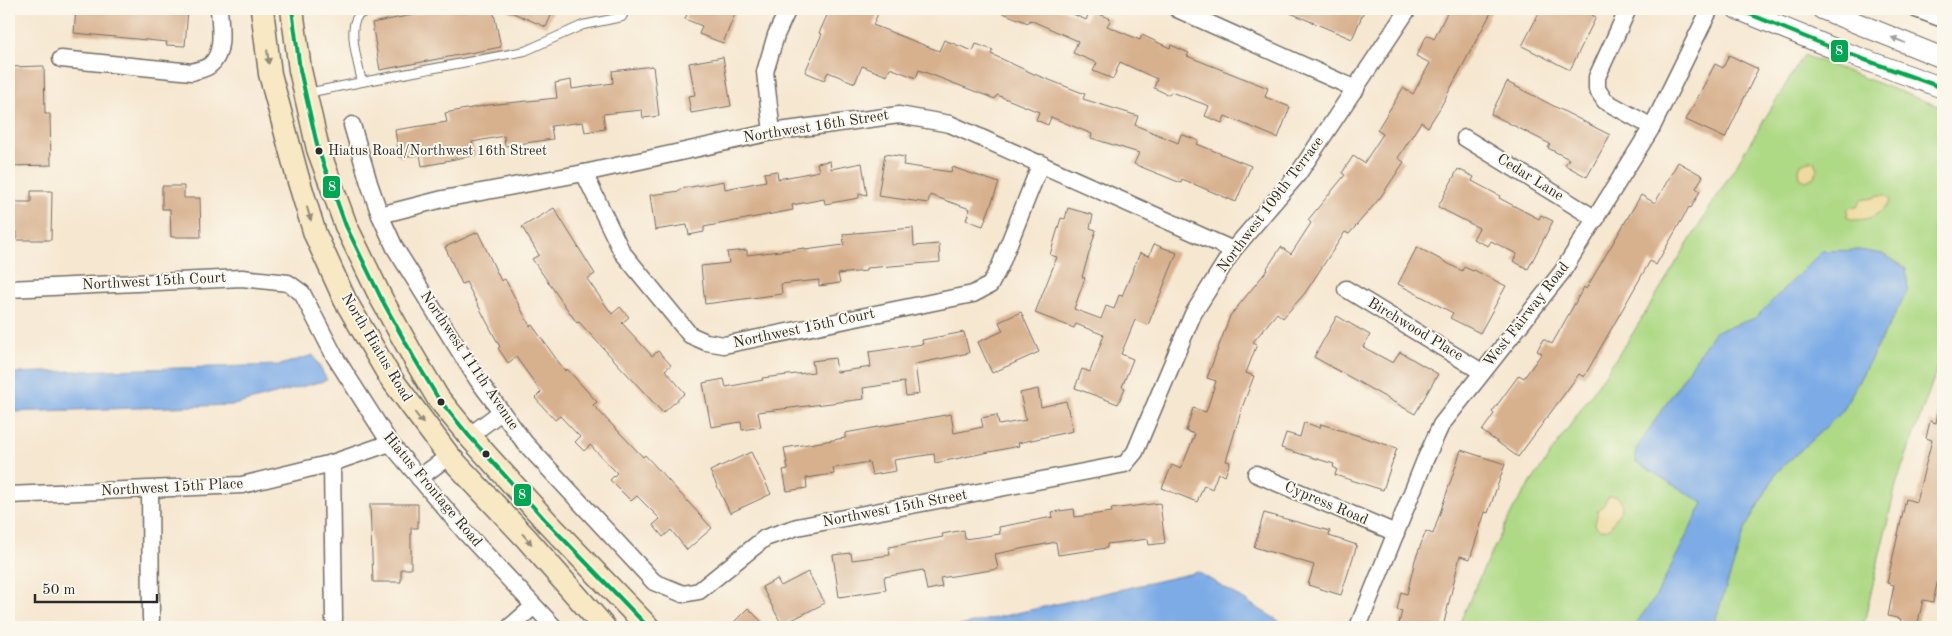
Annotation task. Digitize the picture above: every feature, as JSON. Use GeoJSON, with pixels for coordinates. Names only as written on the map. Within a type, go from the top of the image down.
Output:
{"type":"FeatureCollection","features":[{"type":"Feature","properties":{"kind":"main road","name":"North Hiatus Road"},"geometry":{"type":"LineString","coordinates":[[262,9],[270,74],[297,175],[315,234],[346,300],[390,377],[449,456],[526,538],[604,627]]}},
{"type":"Feature","properties":{"kind":"main road","name":"North Hiatus Road"},"geometry":{"type":"LineString","coordinates":[[292,9],[300,70],[318,149],[350,235],[381,298],[419,366],[438,398],[469,436],[547,522],[648,627]]}},
{"type":"Feature","properties":{"kind":"main road"},"geometry":{"type":"LineString","coordinates":[[449,456],[469,436]]}},
{"type":"Feature","properties":{"kind":"street"},"geometry":{"type":"LineString","coordinates":[[61,59],[192,72],[210,65],[218,55],[220,36],[219,9]]}},
{"type":"Feature","properties":{"kind":"street"},"geometry":{"type":"LineString","coordinates":[[772,132],[766,72],[776,35],[788,9]]}},
{"type":"Feature","properties":{"kind":"street"},"geometry":{"type":"LineString","coordinates":[[1177,9],[1356,89]]}},
{"type":"Feature","properties":{"kind":"street","name":"Northwest 109th Terrace"},"geometry":{"type":"LineString","coordinates":[[1125,464],[1135,452],[1193,314],[1233,250],[1298,174],[1408,9]]}},
{"type":"Feature","properties":{"kind":"street"},"geometry":{"type":"LineString","coordinates":[[1628,9],[1597,77],[1597,89],[1605,101],[1652,127]]}},
{"type":"Feature","properties":{"kind":"street","name":"West Fairway Road"},"geometry":{"type":"LineString","coordinates":[[1358,627],[1427,454],[1441,425],[1562,272],[1652,127],[1710,9]]}},
{"type":"Feature","properties":{"kind":"street"},"geometry":{"type":"LineString","coordinates":[[1737,9],[1836,49],[1943,88]]}},
{"type":"Feature","properties":{"kind":"street"},"geometry":{"type":"LineString","coordinates":[[1822,9],[1943,58]]}},
{"type":"Feature","properties":{"kind":"street"},"geometry":{"type":"LineString","coordinates":[[1916,9],[1943,19]]}},
{"type":"Feature","properties":{"kind":"street","name":"Northwest 16th Street"},"geometry":{"type":"LineString","coordinates":[[380,215],[443,199],[584,172],[772,132],[899,115],[950,124],[1233,250]]}},
{"type":"Feature","properties":{"kind":"street","name":"Northwest 111th Avenue"},"geometry":{"type":"LineString","coordinates":[[352,125],[368,182],[395,248],[477,379],[525,444],[654,582],[682,594]]}},
{"type":"Feature","properties":{"kind":"street","name":"Cedar Lane"},"geometry":{"type":"LineString","coordinates":[[1465,138],[1596,219]]}},
{"type":"Feature","properties":{"kind":"street","name":"Northwest 15th Court"},"geometry":{"type":"LineString","coordinates":[[584,172],[622,252],[690,335],[706,342],[724,346],[974,294],[990,285],[1000,266],[1041,163]]}},
{"type":"Feature","properties":{"kind":"street","name":"Northwest 15th Court"},"geometry":{"type":"LineString","coordinates":[[9,289],[242,278],[288,283],[297,288]]}},
{"type":"Feature","properties":{"kind":"street","name":"Hiatus Frontage Road"},"geometry":{"type":"LineString","coordinates":[[297,288],[307,302],[340,365],[390,443],[466,532],[554,627]]}},
{"type":"Feature","properties":{"kind":"street","name":"Birchwood Place"},"geometry":{"type":"LineString","coordinates":[[1346,289],[1482,372]]}},
{"type":"Feature","properties":{"kind":"street"},"geometry":{"type":"LineString","coordinates":[[469,436],[501,412]]}},
{"type":"Feature","properties":{"kind":"street","name":"Northwest 15th Place"},"geometry":{"type":"LineString","coordinates":[[9,495],[242,485],[332,463],[390,443]]}},
{"type":"Feature","properties":{"kind":"street"},"geometry":{"type":"LineString","coordinates":[[419,478],[449,456]]}},
{"type":"Feature","properties":{"kind":"street"},"geometry":{"type":"LineString","coordinates":[[332,463],[334,620]]}},
{"type":"Feature","properties":{"kind":"street","name":"Northwest 15th Street"},"geometry":{"type":"LineString","coordinates":[[682,594],[699,591],[765,538],[797,527],[1125,464]]}},
{"type":"Feature","properties":{"kind":"street","name":"Cypress Road"},"geometry":{"type":"LineString","coordinates":[[1256,474],[1396,533]]}},
{"type":"Feature","properties":{"kind":"street"},"geometry":{"type":"LineString","coordinates":[[150,490],[151,619]]}},
{"type":"Feature","properties":{"kind":"street"},"geometry":{"type":"LineString","coordinates":[[510,627],[534,606]]}},
{"type":"Feature","properties":{"kind":"lane"},"geometry":{"type":"LineString","coordinates":[[362,82],[353,38],[354,21],[358,15],[366,11],[378,9]]}},
{"type":"Feature","properties":{"kind":"lane"},"geometry":{"type":"LineString","coordinates":[[305,93],[525,51],[584,24],[622,17],[626,9]]}},
{"type":"Feature","properties":{"kind":"green space"},"geometry":{"type":"Polygon","coordinates":[[[1804,55],[1943,108],[1943,352],[1896,485],[1863,627],[1458,627],[1481,574],[1515,506],[1631,336],[1804,55]]]}},
{"type":"Feature","properties":{"kind":"sand"},"geometry":{"type":"Polygon","coordinates":[[[1814,161],[1817,169],[1814,177],[1806,181],[1800,178],[1799,170],[1801,164],[1814,161]]]}},
{"type":"Feature","properties":{"kind":"sand"},"geometry":{"type":"Polygon","coordinates":[[[1878,195],[1886,195],[1890,200],[1878,213],[1872,217],[1858,220],[1847,217],[1848,208],[1857,207],[1861,200],[1878,195]]]}},
{"type":"Feature","properties":{"kind":"sand"},"geometry":{"type":"Polygon","coordinates":[[[1610,496],[1617,496],[1622,503],[1621,510],[1609,529],[1600,530],[1595,525],[1598,510],[1610,496]]]}},
{"type":"Feature","properties":{"kind":"water"},"geometry":{"type":"Polygon","coordinates":[[[1859,250],[1883,254],[1906,268],[1908,290],[1842,412],[1777,472],[1746,527],[1713,627],[1633,627],[1655,598],[1703,503],[1636,462],[1636,449],[1714,332],[1755,318],[1822,251],[1859,250]]]}},
{"type":"Feature","properties":{"kind":"water"},"geometry":{"type":"Polygon","coordinates":[[[313,355],[327,380],[234,405],[9,412],[9,373],[280,365],[313,355]]]}},
{"type":"Feature","properties":{"kind":"water"},"geometry":{"type":"Polygon","coordinates":[[[1198,572],[1289,627],[955,627],[1198,572]]]}},
{"type":"Feature","properties":{"kind":"building"},"geometry":{"type":"Polygon","coordinates":[[[76,9],[188,9],[185,46],[166,45],[167,42],[74,33],[76,9]]]}},
{"type":"Feature","properties":{"kind":"building"},"geometry":{"type":"Polygon","coordinates":[[[442,9],[493,9],[501,47],[380,70],[372,23],[442,9]]]}},
{"type":"Feature","properties":{"kind":"building"},"geometry":{"type":"Polygon","coordinates":[[[504,9],[554,9],[546,27],[504,9]]]}},
{"type":"Feature","properties":{"kind":"building"},"geometry":{"type":"Polygon","coordinates":[[[689,9],[737,9],[723,43],[699,34],[702,26],[685,19],[689,9]]]}},
{"type":"Feature","properties":{"kind":"building"},"geometry":{"type":"Polygon","coordinates":[[[830,9],[880,9],[873,25],[939,51],[944,40],[973,51],[976,44],[993,50],[991,54],[1034,74],[1085,94],[1083,99],[1138,116],[1135,125],[1178,143],[1181,134],[1199,141],[1197,144],[1251,166],[1236,202],[1182,179],[1181,183],[1134,164],[1139,153],[1091,138],[1092,134],[1051,117],[1048,125],[1036,120],[1039,112],[997,95],[995,99],[919,70],[916,78],[890,68],[887,76],[862,66],[855,83],[828,72],[824,80],[805,72],[822,34],[819,33],[830,9]]]}},
{"type":"Feature","properties":{"kind":"building"},"geometry":{"type":"Polygon","coordinates":[[[993,9],[1062,9],[1086,20],[1090,10],[1111,19],[1107,26],[1140,40],[1142,35],[1170,48],[1171,45],[1189,53],[1187,56],[1268,88],[1265,97],[1290,107],[1278,138],[1225,116],[1222,123],[1205,116],[1209,106],[1171,92],[1169,95],[1154,88],[1157,79],[1120,62],[1113,79],[1093,71],[1097,63],[1073,53],[1078,41],[1030,20],[1028,23],[993,9]]]}},
{"type":"Feature","properties":{"kind":"building"},"geometry":{"type":"Polygon","coordinates":[[[1281,9],[1365,9],[1352,39],[1281,9]]]}},
{"type":"Feature","properties":{"kind":"building"},"geometry":{"type":"Polygon","coordinates":[[[1449,9],[1493,9],[1440,108],[1428,127],[1421,122],[1398,158],[1404,162],[1380,198],[1349,234],[1345,232],[1305,293],[1283,318],[1277,313],[1253,342],[1257,344],[1246,373],[1254,376],[1226,461],[1230,462],[1225,476],[1218,473],[1212,489],[1204,485],[1197,502],[1162,488],[1172,465],[1181,469],[1195,434],[1186,431],[1193,408],[1206,412],[1216,381],[1207,378],[1230,316],[1268,269],[1281,247],[1291,254],[1311,223],[1308,220],[1345,175],[1342,173],[1353,156],[1364,163],[1383,134],[1377,130],[1403,88],[1413,94],[1430,63],[1416,56],[1427,35],[1434,39],[1449,9]]]}},
{"type":"Feature","properties":{"kind":"building"},"geometry":{"type":"Polygon","coordinates":[[[1541,9],[1595,9],[1592,15],[1596,17],[1570,70],[1522,46],[1541,9]]]}},
{"type":"Feature","properties":{"kind":"building"},"geometry":{"type":"Polygon","coordinates":[[[1729,55],[1758,69],[1725,138],[1686,120],[1715,64],[1723,68],[1729,55]]]}},
{"type":"Feature","properties":{"kind":"building"},"geometry":{"type":"Polygon","coordinates":[[[723,57],[731,106],[691,113],[688,96],[695,95],[689,63],[723,57]]]}},
{"type":"Feature","properties":{"kind":"building"},"geometry":{"type":"Polygon","coordinates":[[[44,66],[45,114],[50,114],[51,165],[9,166],[9,67],[44,66]]]}},
{"type":"Feature","properties":{"kind":"building"},"geometry":{"type":"Polygon","coordinates":[[[653,66],[659,116],[643,118],[642,110],[603,114],[605,129],[585,132],[583,122],[551,126],[553,139],[505,146],[504,136],[472,142],[475,155],[422,166],[420,154],[399,157],[395,130],[447,122],[445,113],[488,105],[557,98],[555,83],[571,80],[572,89],[613,83],[612,71],[653,66]]]}},
{"type":"Feature","properties":{"kind":"building"},"geometry":{"type":"Polygon","coordinates":[[[1507,82],[1610,135],[1587,177],[1565,165],[1569,159],[1548,148],[1550,144],[1491,114],[1507,82]]]}},
{"type":"Feature","properties":{"kind":"building"},"geometry":{"type":"Polygon","coordinates":[[[885,154],[905,157],[903,165],[951,172],[952,167],[999,183],[983,226],[966,220],[970,209],[930,195],[928,203],[878,196],[885,154]]]}},
{"type":"Feature","properties":{"kind":"building"},"geometry":{"type":"Polygon","coordinates":[[[830,161],[831,169],[862,163],[867,195],[859,193],[859,198],[825,204],[824,199],[792,205],[793,210],[704,227],[704,232],[689,235],[687,225],[655,230],[650,195],[680,191],[680,189],[724,181],[725,189],[766,181],[764,173],[777,171],[778,179],[819,171],[817,163],[830,161]]]}},
{"type":"Feature","properties":{"kind":"building"},"geometry":{"type":"Polygon","coordinates":[[[1678,162],[1703,176],[1696,188],[1700,191],[1691,208],[1689,207],[1656,265],[1650,261],[1584,377],[1579,374],[1518,457],[1482,431],[1494,414],[1492,412],[1519,375],[1524,378],[1542,353],[1537,351],[1543,339],[1552,344],[1584,287],[1586,289],[1641,195],[1655,203],[1678,162]]]}},
{"type":"Feature","properties":{"kind":"building"},"geometry":{"type":"Polygon","coordinates":[[[1458,169],[1474,177],[1472,181],[1500,196],[1499,198],[1539,219],[1541,215],[1553,221],[1528,269],[1513,261],[1517,254],[1491,241],[1488,246],[1473,239],[1479,228],[1438,207],[1458,169]]]}},
{"type":"Feature","properties":{"kind":"building"},"geometry":{"type":"Polygon","coordinates":[[[162,186],[184,186],[184,198],[200,198],[201,237],[171,237],[170,209],[162,209],[162,186]]]}},
{"type":"Feature","properties":{"kind":"building"},"geometry":{"type":"Polygon","coordinates":[[[31,191],[52,191],[51,240],[17,240],[17,232],[9,232],[9,202],[31,202],[31,191]]]}},
{"type":"Feature","properties":{"kind":"building"},"geometry":{"type":"Polygon","coordinates":[[[554,208],[595,274],[587,279],[612,314],[620,307],[629,317],[622,323],[652,356],[658,351],[671,365],[665,370],[685,393],[663,413],[579,322],[577,323],[532,259],[539,255],[522,227],[554,208]]]}},
{"type":"Feature","properties":{"kind":"building"},"geometry":{"type":"Polygon","coordinates":[[[1068,208],[1093,215],[1090,228],[1096,230],[1082,277],[1085,278],[1074,309],[1101,319],[1106,306],[1114,309],[1119,295],[1122,296],[1140,253],[1149,256],[1154,244],[1177,253],[1148,325],[1135,320],[1121,354],[1133,359],[1122,387],[1125,388],[1118,404],[1075,388],[1082,369],[1090,372],[1104,335],[1076,324],[1074,328],[1035,313],[1057,257],[1050,255],[1061,218],[1065,219],[1068,208]]]}},
{"type":"Feature","properties":{"kind":"building"},"geometry":{"type":"Polygon","coordinates":[[[913,228],[914,246],[939,244],[940,262],[866,268],[866,271],[838,274],[840,283],[819,286],[819,280],[781,284],[782,294],[705,304],[701,266],[729,263],[727,252],[747,250],[747,255],[844,245],[843,234],[913,228]]]}},
{"type":"Feature","properties":{"kind":"building"},"geometry":{"type":"Polygon","coordinates":[[[478,232],[501,281],[505,279],[530,326],[532,325],[565,371],[567,369],[597,402],[593,405],[643,457],[645,455],[712,528],[687,550],[671,530],[663,537],[653,525],[660,519],[637,496],[631,501],[610,480],[617,473],[590,445],[584,451],[575,442],[580,437],[560,416],[555,420],[535,398],[541,392],[516,357],[508,363],[498,348],[500,347],[466,282],[462,284],[445,247],[478,232]]]}},
{"type":"Feature","properties":{"kind":"building"},"geometry":{"type":"Polygon","coordinates":[[[1417,247],[1462,271],[1464,267],[1474,270],[1506,286],[1480,333],[1450,318],[1453,313],[1398,284],[1417,247]]]}},
{"type":"Feature","properties":{"kind":"building"},"geometry":{"type":"Polygon","coordinates":[[[1021,312],[1039,352],[992,373],[978,342],[1003,331],[999,322],[1021,312]]]}},
{"type":"Feature","properties":{"kind":"building"},"geometry":{"type":"Polygon","coordinates":[[[1337,316],[1370,335],[1363,347],[1393,363],[1400,352],[1438,374],[1415,414],[1314,357],[1337,316]]]}},
{"type":"Feature","properties":{"kind":"building"},"geometry":{"type":"Polygon","coordinates":[[[964,332],[969,353],[915,364],[919,394],[906,396],[904,382],[863,388],[864,399],[758,412],[761,427],[742,430],[741,422],[711,427],[703,383],[724,379],[726,387],[763,380],[762,378],[814,372],[812,361],[835,358],[837,372],[871,367],[869,352],[923,344],[922,340],[964,332]]]}},
{"type":"Feature","properties":{"kind":"building"},"geometry":{"type":"Polygon","coordinates":[[[1038,389],[1041,407],[1066,401],[1073,431],[1018,443],[1019,446],[935,463],[934,454],[894,460],[896,471],[872,475],[869,462],[833,468],[834,474],[806,478],[807,488],[787,491],[783,470],[788,469],[784,448],[845,438],[845,433],[951,414],[954,433],[983,427],[981,418],[997,415],[999,425],[1026,420],[1020,393],[1038,389]]]}},
{"type":"Feature","properties":{"kind":"building"},"geometry":{"type":"Polygon","coordinates":[[[1938,412],[1943,413],[1943,557],[1933,602],[1923,600],[1917,627],[1899,627],[1901,619],[1888,616],[1894,585],[1887,583],[1906,499],[1916,502],[1932,440],[1926,438],[1930,421],[1936,423],[1938,412]]]}},
{"type":"Feature","properties":{"kind":"building"},"geometry":{"type":"Polygon","coordinates":[[[1304,422],[1320,428],[1321,424],[1397,448],[1383,490],[1335,475],[1337,469],[1333,467],[1334,464],[1281,448],[1286,433],[1300,437],[1304,422]]]}},
{"type":"Feature","properties":{"kind":"building"},"geometry":{"type":"Polygon","coordinates":[[[1461,450],[1505,464],[1488,513],[1485,512],[1470,559],[1460,556],[1443,627],[1398,627],[1402,611],[1397,610],[1401,592],[1407,594],[1415,560],[1426,531],[1433,534],[1461,450]]]}},
{"type":"Feature","properties":{"kind":"building"},"geometry":{"type":"Polygon","coordinates":[[[751,452],[771,494],[730,513],[710,471],[751,452]]]}},
{"type":"Feature","properties":{"kind":"building"},"geometry":{"type":"Polygon","coordinates":[[[1160,503],[1165,543],[1149,545],[1148,539],[1107,544],[1107,548],[1058,555],[1056,542],[995,554],[998,569],[940,578],[942,587],[927,590],[923,570],[884,577],[886,590],[839,597],[833,555],[851,553],[852,560],[890,555],[889,547],[943,537],[942,534],[964,530],[965,539],[1000,534],[999,527],[1053,517],[1052,512],[1074,509],[1075,517],[1112,512],[1111,509],[1160,503]]]}},
{"type":"Feature","properties":{"kind":"building"},"geometry":{"type":"Polygon","coordinates":[[[370,504],[418,504],[418,528],[411,528],[411,569],[401,569],[401,582],[373,582],[370,504]]]}},
{"type":"Feature","properties":{"kind":"building"},"geometry":{"type":"Polygon","coordinates":[[[1264,513],[1330,531],[1329,536],[1357,545],[1341,595],[1308,585],[1314,565],[1254,547],[1264,513]]]}},
{"type":"Feature","properties":{"kind":"building"},"geometry":{"type":"Polygon","coordinates":[[[808,572],[825,603],[782,625],[762,587],[777,579],[781,586],[808,572]]]}},
{"type":"Feature","properties":{"kind":"building"},"geometry":{"type":"Polygon","coordinates":[[[748,608],[767,627],[729,627],[748,608]]]}},
{"type":"Feature","properties":{"kind":"transit line","name":"8"},"geometry":{"type":"LineString","coordinates":[[292,9],[300,70],[318,149],[346,226],[381,298],[414,358],[438,398],[469,436],[547,522],[648,627]]}},
{"type":"Feature","properties":{"kind":"transit line","name":"8"},"geometry":{"type":"LineString","coordinates":[[1737,9],[1835,49],[1943,88]]}},
{"type":"Feature","properties":{"kind":"place","name":"Hiatus Road/Northwest 16th Street"},"geometry":{"type":"Point","coordinates":[319,151]}}]}
